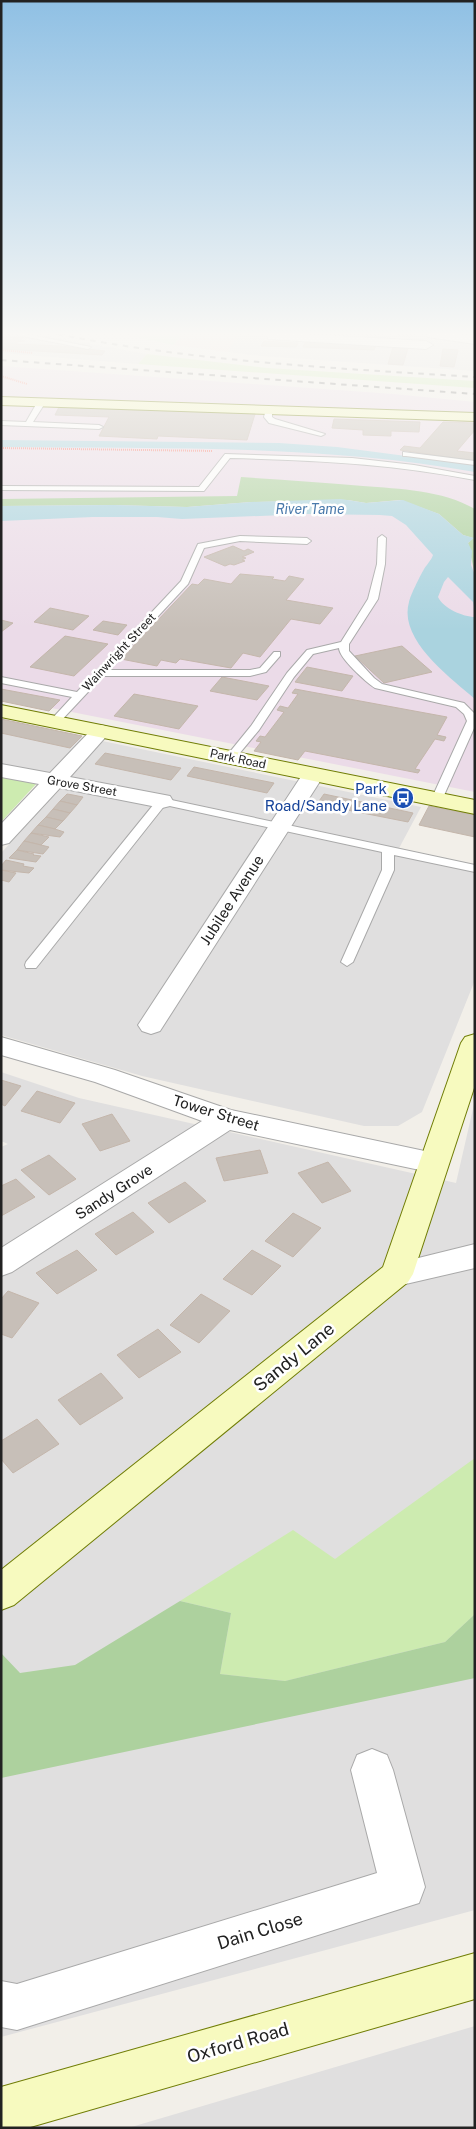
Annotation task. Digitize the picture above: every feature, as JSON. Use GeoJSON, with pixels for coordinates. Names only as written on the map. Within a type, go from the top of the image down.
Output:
{"type":"FeatureCollection","features":[{"type":"Feature","properties":{"kind":"main road","name":"Park Road"},"geometry":{"type":"LineString","coordinates":[[1,711],[475,807]]}},
{"type":"Feature","properties":{"kind":"main road"},"geometry":{"type":"LineString","coordinates":[[397,1274],[475,1043]]}},
{"type":"Feature","properties":{"kind":"main road","name":"Sandy Lane"},"geometry":{"type":"LineString","coordinates":[[1,1593],[397,1274]]}},
{"type":"Feature","properties":{"kind":"main road","name":"Oxford Road"},"geometry":{"type":"LineString","coordinates":[[1,2111],[475,1976]]}},
{"type":"Feature","properties":{"kind":"street"},"geometry":{"type":"LineString","coordinates":[[1,838],[101,731]]}},
{"type":"Feature","properties":{"kind":"street","name":"Grove Street"},"geometry":{"type":"LineString","coordinates":[[1,770],[162,801]]}},
{"type":"Feature","properties":{"kind":"street","name":"Jubilee Avenue"},"geometry":{"type":"LineString","coordinates":[[151,1026],[313,775]]}},
{"type":"Feature","properties":{"kind":"street","name":"Tower Street"},"geometry":{"type":"LineString","coordinates":[[1,1046],[106,1076],[226,1119],[434,1163]]}},
{"type":"Feature","properties":{"kind":"street","name":"Sandy Grove"},"geometry":{"type":"LineString","coordinates":[[1,1264],[226,1119]]}},
{"type":"Feature","properties":{"kind":"street"},"geometry":{"type":"LineString","coordinates":[[397,1274],[475,1256]]}},
{"type":"Feature","properties":{"kind":"street","name":"Dain Close"},"geometry":{"type":"LineString","coordinates":[[1,2004],[16,2007],[403,1887],[372,1770]]}},
{"type":"Feature","properties":{"kind":"lane"},"geometry":{"type":"LineString","coordinates":[[311,431],[321,434]]}},
{"type":"Feature","properties":{"kind":"lane"},"geometry":{"type":"LineString","coordinates":[[406,454],[475,463]]}},
{"type":"Feature","properties":{"kind":"lane"},"geometry":{"type":"LineString","coordinates":[[1,488],[201,489],[228,456],[360,462],[418,468],[475,478]]}},
{"type":"Feature","properties":{"kind":"lane"},"geometry":{"type":"LineString","coordinates":[[382,538],[381,564],[373,598],[344,644],[344,652],[370,680],[379,686],[460,705],[469,713],[472,720],[437,800]]}},
{"type":"Feature","properties":{"kind":"lane","name":"Wainwright Street"},"geometry":{"type":"LineString","coordinates":[[54,722],[185,582],[200,546],[217,540],[307,541]]}},
{"type":"Feature","properties":{"kind":"lane"},"geometry":{"type":"LineString","coordinates":[[230,758],[255,728],[290,675],[310,652],[344,644]]}},
{"type":"Feature","properties":{"kind":"lane"},"geometry":{"type":"LineString","coordinates":[[99,673],[250,673],[263,670],[277,654]]}},
{"type":"Feature","properties":{"kind":"lane"},"geometry":{"type":"LineString","coordinates":[[1,680],[79,695]]}},
{"type":"Feature","properties":{"kind":"lane"},"geometry":{"type":"LineString","coordinates":[[31,965],[162,801],[475,869]]}},
{"type":"Feature","properties":{"kind":"lane"},"geometry":{"type":"LineString","coordinates":[[347,962],[388,870],[388,851]]}},
{"type":"Feature","properties":{"kind":"shaded area"},"geometry":{"type":"Polygon","coordinates":[[[1,431],[475,431],[475,792],[1,698],[1,431]]]}},
{"type":"Feature","properties":{"kind":"shaded area"},"geometry":{"type":"Polygon","coordinates":[[[1,720],[421,807],[397,852],[475,866],[475,980],[422,1112],[398,1126],[364,1126],[142,1076],[1,1035],[1,853],[70,779],[1,765],[1,720]]]}},
{"type":"Feature","properties":{"kind":"shaded area"},"geometry":{"type":"Polygon","coordinates":[[[1,1072],[79,1098],[456,1183],[475,1100],[475,1910],[1,2037],[1,1147],[8,1144],[1,1141],[1,1072]]]}},
{"type":"Feature","properties":{"kind":"shaded area"},"geometry":{"type":"Polygon","coordinates":[[[475,2026],[475,2128],[128,2128],[475,2026]]]}},
{"type":"Feature","properties":{"kind":"green space"},"geometry":{"type":"Polygon","coordinates":[[[241,477],[421,491],[462,503],[475,509],[475,575],[468,543],[473,538],[463,535],[439,514],[400,500],[366,503],[348,500],[251,502],[187,507],[114,505],[1,506],[1,499],[237,496],[241,477]]]}},
{"type":"Feature","properties":{"kind":"green space"},"geometry":{"type":"Polygon","coordinates":[[[1,776],[36,784],[1,822],[1,776]]]}},
{"type":"Feature","properties":{"kind":"green space"},"geometry":{"type":"Polygon","coordinates":[[[475,1458],[475,1614],[445,1642],[285,1681],[220,1674],[231,1613],[180,1601],[293,1530],[335,1559],[475,1458]]]}},
{"type":"Feature","properties":{"kind":"green space"},"geometry":{"type":"Polygon","coordinates":[[[180,1601],[231,1613],[220,1674],[285,1681],[445,1642],[475,1614],[475,1678],[1,1778],[1,1653],[20,1673],[75,1665],[180,1601]]]}},
{"type":"Feature","properties":{"kind":"water"},"geometry":{"type":"Polygon","coordinates":[[[1,440],[279,443],[337,447],[475,465],[475,472],[416,463],[298,452],[179,448],[1,447],[1,440]]]}},
{"type":"Feature","properties":{"kind":"water","name":"River Tame"},"geometry":{"type":"Polygon","coordinates":[[[341,499],[366,503],[403,500],[439,514],[463,535],[474,538],[468,543],[472,551],[471,565],[475,575],[475,611],[473,602],[448,577],[438,597],[444,605],[454,611],[475,617],[475,699],[429,657],[411,630],[408,616],[409,602],[424,569],[433,555],[406,525],[392,516],[308,514],[182,519],[93,517],[1,521],[1,506],[114,505],[187,507],[251,502],[341,499]]]}},
{"type":"Feature","properties":{"kind":"building"},"geometry":{"type":"Polygon","coordinates":[[[101,431],[250,431],[247,440],[158,436],[157,439],[99,436],[101,431]]]}},
{"type":"Feature","properties":{"kind":"building"},"geometry":{"type":"Polygon","coordinates":[[[363,431],[391,431],[391,436],[363,435],[363,431]]]}},
{"type":"Feature","properties":{"kind":"building"},"geometry":{"type":"Polygon","coordinates":[[[435,431],[474,431],[457,451],[475,453],[475,461],[400,450],[404,446],[420,448],[435,431]]]}},
{"type":"Feature","properties":{"kind":"building"},"geometry":{"type":"Polygon","coordinates":[[[233,546],[244,551],[248,549],[254,552],[242,557],[246,558],[242,560],[245,561],[225,566],[204,557],[233,546]]]}},
{"type":"Feature","properties":{"kind":"building"},"geometry":{"type":"Polygon","coordinates":[[[240,574],[274,577],[272,579],[285,581],[289,576],[304,579],[286,600],[333,608],[320,624],[291,619],[260,657],[243,653],[231,668],[180,659],[176,663],[161,660],[157,666],[121,659],[192,584],[198,585],[204,579],[231,584],[240,574]]]}},
{"type":"Feature","properties":{"kind":"building"},"geometry":{"type":"Polygon","coordinates":[[[50,608],[89,616],[73,630],[34,622],[50,608]]]}},
{"type":"Feature","properties":{"kind":"building"},"geometry":{"type":"Polygon","coordinates":[[[1,620],[13,623],[1,632],[1,620]]]}},
{"type":"Feature","properties":{"kind":"building"},"geometry":{"type":"Polygon","coordinates":[[[103,621],[127,625],[118,635],[93,630],[103,621]]]}},
{"type":"Feature","properties":{"kind":"building"},"geometry":{"type":"Polygon","coordinates":[[[65,636],[108,644],[74,676],[30,667],[65,636]]]}},
{"type":"Feature","properties":{"kind":"building"},"geometry":{"type":"Polygon","coordinates":[[[402,646],[432,672],[384,683],[355,656],[402,646]]]}},
{"type":"Feature","properties":{"kind":"building"},"geometry":{"type":"Polygon","coordinates":[[[307,667],[353,676],[342,691],[295,682],[307,667]]]}},
{"type":"Feature","properties":{"kind":"building"},"geometry":{"type":"Polygon","coordinates":[[[222,677],[269,686],[257,700],[210,691],[222,677]]]}},
{"type":"Feature","properties":{"kind":"building"},"geometry":{"type":"Polygon","coordinates":[[[1,689],[60,700],[49,711],[1,701],[1,689]]]}},
{"type":"Feature","properties":{"kind":"building"},"geometry":{"type":"Polygon","coordinates":[[[295,689],[447,717],[437,735],[446,737],[444,741],[435,739],[415,769],[420,770],[418,773],[305,751],[298,760],[254,751],[261,742],[256,741],[260,736],[265,737],[284,712],[277,710],[280,706],[288,708],[298,694],[292,693],[295,689]]]}},
{"type":"Feature","properties":{"kind":"building"},"geometry":{"type":"Polygon","coordinates":[[[134,694],[198,706],[179,729],[114,716],[134,694]]]}},
{"type":"Feature","properties":{"kind":"building"},"geometry":{"type":"Polygon","coordinates":[[[1,719],[82,736],[70,748],[1,733],[1,719]]]}},
{"type":"Feature","properties":{"kind":"building"},"geometry":{"type":"Polygon","coordinates":[[[105,753],[181,768],[171,780],[95,764],[105,753]]]}},
{"type":"Feature","properties":{"kind":"building"},"geometry":{"type":"Polygon","coordinates":[[[194,767],[274,783],[267,793],[187,776],[194,767]]]}},
{"type":"Feature","properties":{"kind":"building"},"geometry":{"type":"Polygon","coordinates":[[[67,794],[83,797],[77,805],[60,801],[67,794]]]}},
{"type":"Feature","properties":{"kind":"building"},"geometry":{"type":"Polygon","coordinates":[[[324,794],[413,813],[408,822],[317,804],[324,794]]]}},
{"type":"Feature","properties":{"kind":"building"},"geometry":{"type":"Polygon","coordinates":[[[60,801],[77,805],[70,813],[53,809],[60,801]]]}},
{"type":"Feature","properties":{"kind":"building"},"geometry":{"type":"Polygon","coordinates":[[[429,806],[475,815],[475,837],[419,825],[429,806]]]}},
{"type":"Feature","properties":{"kind":"building"},"geometry":{"type":"Polygon","coordinates":[[[53,809],[70,813],[63,821],[46,817],[53,809]]]}},
{"type":"Feature","properties":{"kind":"building"},"geometry":{"type":"Polygon","coordinates":[[[46,817],[63,821],[55,829],[38,825],[46,817]]]}},
{"type":"Feature","properties":{"kind":"building"},"geometry":{"type":"Polygon","coordinates":[[[38,825],[64,832],[60,837],[31,833],[38,825]]]}},
{"type":"Feature","properties":{"kind":"building"},"geometry":{"type":"Polygon","coordinates":[[[31,833],[49,837],[41,845],[24,841],[31,833]]]}},
{"type":"Feature","properties":{"kind":"building"},"geometry":{"type":"Polygon","coordinates":[[[24,841],[49,847],[43,854],[17,850],[24,841]]]}},
{"type":"Feature","properties":{"kind":"building"},"geometry":{"type":"Polygon","coordinates":[[[17,850],[41,856],[36,862],[9,858],[17,850]]]}},
{"type":"Feature","properties":{"kind":"building"},"geometry":{"type":"Polygon","coordinates":[[[6,860],[34,868],[29,873],[1,870],[1,866],[6,860]]]}},
{"type":"Feature","properties":{"kind":"building"},"geometry":{"type":"Polygon","coordinates":[[[1,870],[16,873],[9,882],[1,880],[1,870]]]}},
{"type":"Feature","properties":{"kind":"building"},"geometry":{"type":"Polygon","coordinates":[[[1,1080],[21,1086],[5,1106],[1,1104],[1,1080]]]}},
{"type":"Feature","properties":{"kind":"building"},"geometry":{"type":"Polygon","coordinates":[[[37,1091],[75,1103],[60,1123],[21,1111],[37,1091]]]}},
{"type":"Feature","properties":{"kind":"building"},"geometry":{"type":"Polygon","coordinates":[[[112,1114],[130,1141],[100,1151],[82,1124],[112,1114]]]}},
{"type":"Feature","properties":{"kind":"building"},"geometry":{"type":"Polygon","coordinates":[[[260,1150],[268,1173],[224,1181],[216,1158],[260,1150]]]}},
{"type":"Feature","properties":{"kind":"building"},"geometry":{"type":"Polygon","coordinates":[[[49,1155],[76,1179],[49,1195],[21,1170],[49,1155]]]}},
{"type":"Feature","properties":{"kind":"building"},"geometry":{"type":"Polygon","coordinates":[[[328,1162],[351,1191],[322,1203],[298,1173],[328,1162]]]}},
{"type":"Feature","properties":{"kind":"building"},"geometry":{"type":"Polygon","coordinates":[[[16,1179],[35,1197],[1,1216],[1,1186],[16,1179]]]}},
{"type":"Feature","properties":{"kind":"building"},"geometry":{"type":"Polygon","coordinates":[[[185,1182],[206,1201],[169,1223],[148,1203],[185,1182]]]}},
{"type":"Feature","properties":{"kind":"building"},"geometry":{"type":"Polygon","coordinates":[[[133,1212],[154,1232],[116,1255],[95,1234],[133,1212]]]}},
{"type":"Feature","properties":{"kind":"building"},"geometry":{"type":"Polygon","coordinates":[[[293,1213],[321,1228],[293,1257],[265,1241],[293,1213]]]}},
{"type":"Feature","properties":{"kind":"building"},"geometry":{"type":"Polygon","coordinates":[[[77,1250],[97,1270],[57,1294],[36,1273],[77,1250]]]}},
{"type":"Feature","properties":{"kind":"building"},"geometry":{"type":"Polygon","coordinates":[[[252,1250],[281,1266],[252,1295],[223,1279],[252,1250]]]}},
{"type":"Feature","properties":{"kind":"building"},"geometry":{"type":"Polygon","coordinates":[[[8,1291],[39,1303],[12,1338],[1,1334],[1,1299],[8,1291]]]}},
{"type":"Feature","properties":{"kind":"building"},"geometry":{"type":"Polygon","coordinates":[[[201,1294],[230,1311],[199,1343],[170,1325],[201,1294]]]}},
{"type":"Feature","properties":{"kind":"building"},"geometry":{"type":"Polygon","coordinates":[[[158,1329],[181,1352],[139,1378],[117,1355],[158,1329]]]}},
{"type":"Feature","properties":{"kind":"building"},"geometry":{"type":"Polygon","coordinates":[[[101,1373],[123,1398],[80,1425],[58,1400],[101,1373]]]}},
{"type":"Feature","properties":{"kind":"building"},"geometry":{"type":"Polygon","coordinates":[[[37,1419],[59,1444],[13,1473],[1,1459],[1,1441],[37,1419]]]}},
{"type":"Feature","properties":{"kind":"place","name":"Park Road/Sandy Lane"},"geometry":{"type":"Point","coordinates":[403,798]}}]}
